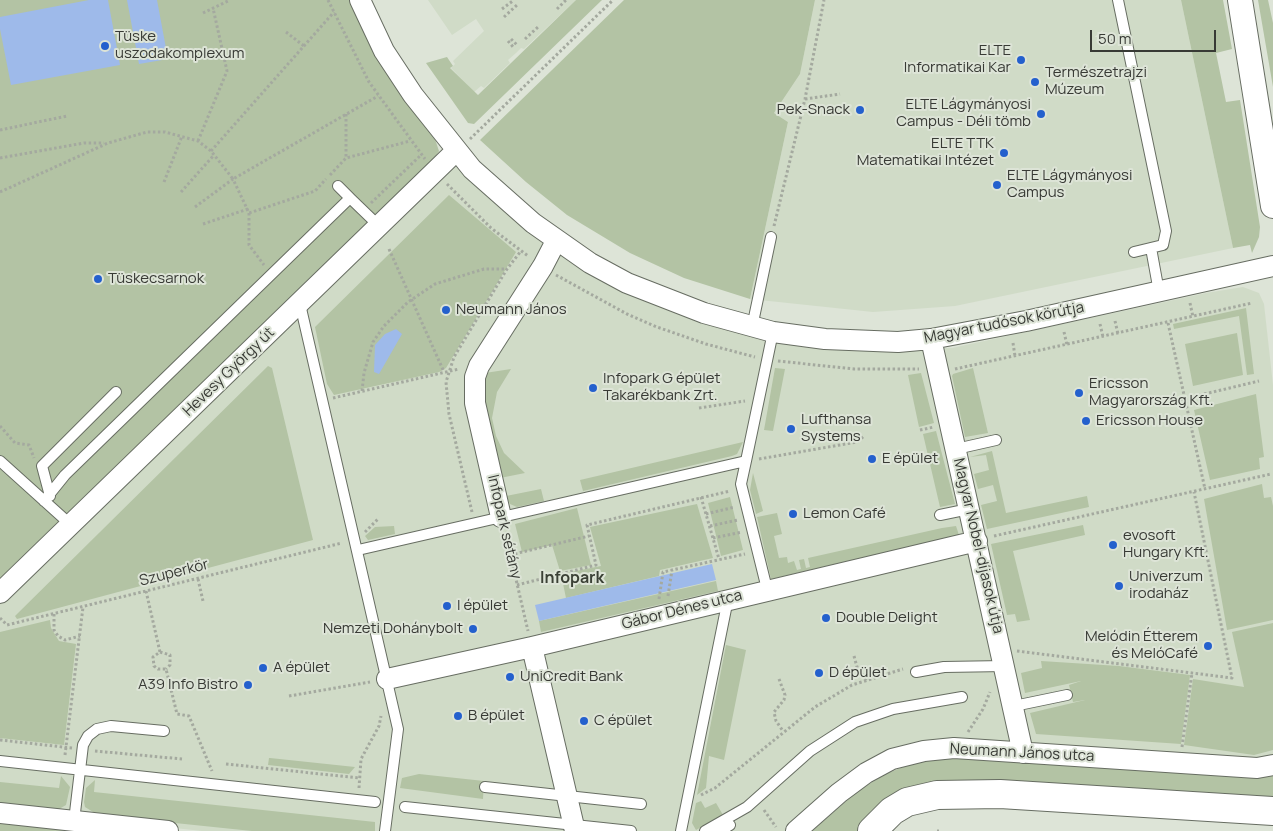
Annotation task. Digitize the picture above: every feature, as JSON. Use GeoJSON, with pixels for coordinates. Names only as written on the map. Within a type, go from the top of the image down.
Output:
{"type":"FeatureCollection","features":[{"type":"Feature","properties":{"kind":"main road"},"geometry":{"type":"LineString","coordinates":[[872,831],[892,811],[907,802],[937,795],[1000,794],[1273,811]]}},
{"type":"Feature","properties":{"kind":"street","name":"Magyar tudósok körútja"},"geometry":{"type":"LineString","coordinates":[[360,0],[393,64],[430,120],[456,151],[498,192],[556,241],[626,283],[696,310],[752,327],[773,332],[825,339],[865,341],[931,339],[1026,321],[1273,266]]}},
{"type":"Feature","properties":{"kind":"street"},"geometry":{"type":"LineString","coordinates":[[1240,0],[1273,206]]}},
{"type":"Feature","properties":{"kind":"street","name":"Hevesy György út"},"geometry":{"type":"LineString","coordinates":[[0,593],[456,151]]}},
{"type":"Feature","properties":{"kind":"street","name":"Infopark sétány"},"geometry":{"type":"LineString","coordinates":[[501,517],[476,403],[475,377],[479,366],[543,266],[556,241]]}},
{"type":"Feature","properties":{"kind":"street","name":"Magyar Nobel-díjasok útja"},"geometry":{"type":"LineString","coordinates":[[931,339],[936,369],[969,509],[981,539],[1009,658],[1014,706],[1023,753]]}},
{"type":"Feature","properties":{"kind":"street","name":"Gábor Dénes utca"},"geometry":{"type":"LineString","coordinates":[[387,679],[532,647],[729,598],[981,539]]}},
{"type":"Feature","properties":{"kind":"street"},"geometry":{"type":"LineString","coordinates":[[532,647],[574,828]]}},
{"type":"Feature","properties":{"kind":"street","name":"Neumann János utca"},"geometry":{"type":"LineString","coordinates":[[796,831],[866,772],[892,759],[924,751],[954,748],[1257,768],[1273,765]]}},
{"type":"Feature","properties":{"kind":"street"},"geometry":{"type":"LineString","coordinates":[[0,813],[168,831]]}},
{"type":"Feature","properties":{"kind":"lane"},"geometry":{"type":"LineString","coordinates":[[1118,0],[1166,231],[1163,245],[1134,252]]}},
{"type":"Feature","properties":{"kind":"lane"},"geometry":{"type":"LineString","coordinates":[[338,186],[379,226]]}},
{"type":"Feature","properties":{"kind":"lane"},"geometry":{"type":"LineString","coordinates":[[47,499],[65,475],[272,276],[350,198]]}},
{"type":"Feature","properties":{"kind":"lane"},"geometry":{"type":"LineString","coordinates":[[752,327],[771,237]]}},
{"type":"Feature","properties":{"kind":"lane"},"geometry":{"type":"LineString","coordinates":[[1151,248],[1159,292]]}},
{"type":"Feature","properties":{"kind":"lane"},"geometry":{"type":"LineString","coordinates":[[300,304],[398,729],[386,831]]}},
{"type":"Feature","properties":{"kind":"lane"},"geometry":{"type":"LineString","coordinates":[[767,590],[742,488],[773,332]]}},
{"type":"Feature","properties":{"kind":"lane"},"geometry":{"type":"LineString","coordinates":[[47,499],[42,466],[116,392]]}},
{"type":"Feature","properties":{"kind":"lane"},"geometry":{"type":"LineString","coordinates":[[956,449],[996,440]]}},
{"type":"Feature","properties":{"kind":"lane"},"geometry":{"type":"LineString","coordinates":[[0,461],[47,499],[71,525]]}},
{"type":"Feature","properties":{"kind":"lane"},"geometry":{"type":"LineString","coordinates":[[357,545],[501,517],[746,461]]}},
{"type":"Feature","properties":{"kind":"lane"},"geometry":{"type":"LineString","coordinates":[[940,515],[969,509]]}},
{"type":"Feature","properties":{"kind":"lane"},"geometry":{"type":"LineString","coordinates":[[681,831],[729,598]]}},
{"type":"Feature","properties":{"kind":"lane"},"geometry":{"type":"LineString","coordinates":[[912,669],[944,667],[1009,658]]}},
{"type":"Feature","properties":{"kind":"lane"},"geometry":{"type":"LineString","coordinates":[[1014,706],[1067,695]]}},
{"type":"Feature","properties":{"kind":"lane"},"geometry":{"type":"LineString","coordinates":[[705,831],[747,808],[810,751],[855,722],[893,709],[962,697]]}},
{"type":"Feature","properties":{"kind":"lane"},"geometry":{"type":"LineString","coordinates":[[74,821],[83,745],[88,736],[97,729],[111,726],[164,731]]}},
{"type":"Feature","properties":{"kind":"lane"},"geometry":{"type":"LineString","coordinates":[[0,761],[375,802]]}},
{"type":"Feature","properties":{"kind":"lane"},"geometry":{"type":"LineString","coordinates":[[484,786],[641,804]]}},
{"type":"Feature","properties":{"kind":"lane"},"geometry":{"type":"LineString","coordinates":[[405,808],[574,828],[631,831]]}},
{"type":"Feature","properties":{"kind":"lane"},"geometry":{"type":"LineString","coordinates":[[720,831],[730,825]]}},
{"type":"Feature","properties":{"kind":"path"},"geometry":{"type":"LineString","coordinates":[[203,12],[230,0]]}},
{"type":"Feature","properties":{"kind":"path"},"geometry":{"type":"LineString","coordinates":[[328,0],[378,96],[421,154],[491,228],[543,266],[627,314],[657,327],[748,356],[767,359],[854,369],[951,370],[1252,303]]}},
{"type":"Feature","properties":{"kind":"path"},"geometry":{"type":"LineString","coordinates":[[502,9],[514,0]]}},
{"type":"Feature","properties":{"kind":"path"},"geometry":{"type":"LineString","coordinates":[[557,9],[566,0]]}},
{"type":"Feature","properties":{"kind":"path"},"geometry":{"type":"LineString","coordinates":[[456,151],[613,0]]}},
{"type":"Feature","properties":{"kind":"path"},"geometry":{"type":"LineString","coordinates":[[771,237],[805,99],[824,0]]}},
{"type":"Feature","properties":{"kind":"path"},"geometry":{"type":"LineString","coordinates":[[504,17],[517,5]]}},
{"type":"Feature","properties":{"kind":"path"},"geometry":{"type":"LineString","coordinates":[[198,141],[227,71],[213,8]]}},
{"type":"Feature","properties":{"kind":"path"},"geometry":{"type":"LineString","coordinates":[[181,192],[334,12]]}},
{"type":"Feature","properties":{"kind":"path"},"geometry":{"type":"LineString","coordinates":[[525,39],[538,27]]}},
{"type":"Feature","properties":{"kind":"path"},"geometry":{"type":"LineString","coordinates":[[286,32],[304,46]]}},
{"type":"Feature","properties":{"kind":"path"},"geometry":{"type":"LineString","coordinates":[[509,41],[515,47]]}},
{"type":"Feature","properties":{"kind":"path"},"geometry":{"type":"LineString","coordinates":[[805,99],[840,94]]}},
{"type":"Feature","properties":{"kind":"path"},"geometry":{"type":"LineString","coordinates":[[195,206],[233,179],[378,96]]}},
{"type":"Feature","properties":{"kind":"path"},"geometry":{"type":"LineString","coordinates":[[346,114],[346,158]]}},
{"type":"Feature","properties":{"kind":"path"},"geometry":{"type":"LineString","coordinates":[[0,130],[67,116]]}},
{"type":"Feature","properties":{"kind":"path"},"geometry":{"type":"LineString","coordinates":[[0,192],[108,143],[147,132],[165,132],[182,136],[198,141],[213,153],[233,179],[248,211],[249,244],[272,276]]}},
{"type":"Feature","properties":{"kind":"path"},"geometry":{"type":"LineString","coordinates":[[164,182],[182,136]]}},
{"type":"Feature","properties":{"kind":"path"},"geometry":{"type":"LineString","coordinates":[[203,224],[314,191],[346,158],[410,140]]}},
{"type":"Feature","properties":{"kind":"path"},"geometry":{"type":"LineString","coordinates":[[0,158],[84,142],[108,143]]}},
{"type":"Feature","properties":{"kind":"path"},"geometry":{"type":"LineString","coordinates":[[363,210],[421,154]]}},
{"type":"Feature","properties":{"kind":"path"},"geometry":{"type":"LineString","coordinates":[[389,249],[444,372]]}},
{"type":"Feature","properties":{"kind":"path"},"geometry":{"type":"LineString","coordinates":[[362,391],[364,372],[373,342],[384,326],[411,299],[434,284],[476,270],[507,269]]}},
{"type":"Feature","properties":{"kind":"path"},"geometry":{"type":"LineString","coordinates":[[1190,300],[1193,317]]}},
{"type":"Feature","properties":{"kind":"path"},"geometry":{"type":"LineString","coordinates":[[1115,321],[1118,334]]}},
{"type":"Feature","properties":{"kind":"path"},"geometry":{"type":"LineString","coordinates":[[1168,323],[1205,489]]}},
{"type":"Feature","properties":{"kind":"path"},"geometry":{"type":"LineString","coordinates":[[1100,324],[1103,337]]}},
{"type":"Feature","properties":{"kind":"path"},"geometry":{"type":"LineString","coordinates":[[1064,332],[1067,345]]}},
{"type":"Feature","properties":{"kind":"path"},"geometry":{"type":"LineString","coordinates":[[1012,343],[1015,356]]}},
{"type":"Feature","properties":{"kind":"path"},"geometry":{"type":"LineString","coordinates":[[323,400],[444,372],[479,366]]}},
{"type":"Feature","properties":{"kind":"path"},"geometry":{"type":"LineString","coordinates":[[1175,401],[1259,381]]}},
{"type":"Feature","properties":{"kind":"path"},"geometry":{"type":"LineString","coordinates":[[699,408],[759,398]]}},
{"type":"Feature","properties":{"kind":"path"},"geometry":{"type":"LineString","coordinates":[[0,426],[15,443],[29,445],[31,456]]}},
{"type":"Feature","properties":{"kind":"path"},"geometry":{"type":"LineString","coordinates":[[920,430],[935,427]]}},
{"type":"Feature","properties":{"kind":"path"},"geometry":{"type":"LineString","coordinates":[[746,461],[857,442],[864,436]]}},
{"type":"Feature","properties":{"kind":"path"},"geometry":{"type":"LineString","coordinates":[[981,539],[1271,474]]}},
{"type":"Feature","properties":{"kind":"path"},"geometry":{"type":"LineString","coordinates":[[517,585],[596,565],[586,525],[742,488]]}},
{"type":"Feature","properties":{"kind":"path"},"geometry":{"type":"LineString","coordinates":[[1009,658],[1232,678],[1194,492]]}},
{"type":"Feature","properties":{"kind":"path"},"geometry":{"type":"LineString","coordinates":[[701,497],[719,559]]}},
{"type":"Feature","properties":{"kind":"path"},"geometry":{"type":"LineString","coordinates":[[706,514],[746,505]]}},
{"type":"Feature","properties":{"kind":"path","name":"Infopark sétány"},"geometry":{"type":"LineString","coordinates":[[501,517],[532,647]]}},
{"type":"Feature","properties":{"kind":"path"},"geometry":{"type":"LineString","coordinates":[[357,545],[379,518]]}},
{"type":"Feature","properties":{"kind":"path"},"geometry":{"type":"LineString","coordinates":[[710,526],[750,518]]}},
{"type":"Feature","properties":{"kind":"path"},"geometry":{"type":"LineString","coordinates":[[713,538],[752,530]]}},
{"type":"Feature","properties":{"kind":"path"},"geometry":{"type":"LineString","coordinates":[[510,555],[589,536]]}},
{"type":"Feature","properties":{"kind":"path","name":"Szuperkör"},"geometry":{"type":"LineString","coordinates":[[0,618],[7,625],[198,579],[357,545]]}},
{"type":"Feature","properties":{"kind":"path"},"geometry":{"type":"LineString","coordinates":[[660,593],[663,572],[758,551]]}},
{"type":"Feature","properties":{"kind":"path"},"geometry":{"type":"LineString","coordinates":[[669,591],[673,571]]}},
{"type":"Feature","properties":{"kind":"path"},"geometry":{"type":"LineString","coordinates":[[198,579],[203,601]]}},
{"type":"Feature","properties":{"kind":"path"},"geometry":{"type":"LineString","coordinates":[[146,591],[160,652]]}},
{"type":"Feature","properties":{"kind":"path"},"geometry":{"type":"LineString","coordinates":[[64,767],[83,607]]}},
{"type":"Feature","properties":{"kind":"path"},"geometry":{"type":"LineString","coordinates":[[54,614],[54,630],[58,636],[65,640],[80,636]]}},
{"type":"Feature","properties":{"kind":"path"},"geometry":{"type":"LineString","coordinates":[[160,652],[170,655],[170,666],[166,669],[158,669],[153,662],[154,657],[160,652]]}},
{"type":"Feature","properties":{"kind":"path"},"geometry":{"type":"LineString","coordinates":[[854,656],[857,667],[867,680]]}},
{"type":"Feature","properties":{"kind":"path"},"geometry":{"type":"LineString","coordinates":[[166,669],[177,714],[188,716],[214,777]]}},
{"type":"Feature","properties":{"kind":"path"},"geometry":{"type":"LineString","coordinates":[[687,802],[715,788],[815,707],[852,685],[912,669]]}},
{"type":"Feature","properties":{"kind":"path"},"geometry":{"type":"LineString","coordinates":[[1182,746],[1192,673]]}},
{"type":"Feature","properties":{"kind":"path"},"geometry":{"type":"LineString","coordinates":[[289,696],[387,679]]}},
{"type":"Feature","properties":{"kind":"path"},"geometry":{"type":"LineString","coordinates":[[779,680],[785,695],[784,700],[774,712],[776,721],[783,732]]}},
{"type":"Feature","properties":{"kind":"path"},"geometry":{"type":"LineString","coordinates":[[968,732],[983,709],[993,684]]}},
{"type":"Feature","properties":{"kind":"path"},"geometry":{"type":"LineString","coordinates":[[357,800],[361,759],[379,726],[382,710]]}},
{"type":"Feature","properties":{"kind":"path"},"geometry":{"type":"LineString","coordinates":[[226,764],[360,778]]}},
{"type":"Feature","properties":{"kind":"path"},"geometry":{"type":"LineString","coordinates":[[767,814],[776,827]]}},
{"type":"Feature","properties":{"kind":"shaded area"},"geometry":{"type":"Polygon","coordinates":[[[0,0],[350,0],[396,86],[435,139],[439,151],[427,170],[0,583],[0,0]]]}},
{"type":"Feature","properties":{"kind":"shaded area"},"geometry":{"type":"Polygon","coordinates":[[[428,0],[576,0],[524,49],[521,48],[508,60],[510,63],[484,88],[481,86],[474,92],[451,68],[455,64],[453,61],[484,31],[476,19],[452,35],[428,0]]]}},
{"type":"Feature","properties":{"kind":"shaded area"},"geometry":{"type":"Polygon","coordinates":[[[576,0],[602,0],[474,124],[468,123],[426,63],[447,57],[453,66],[450,68],[478,95],[576,0]]]}},
{"type":"Feature","properties":{"kind":"shaded area"},"geometry":{"type":"Polygon","coordinates":[[[624,0],[815,0],[800,74],[774,113],[788,122],[750,299],[684,278],[630,253],[567,215],[526,182],[480,140],[624,0]]]}},
{"type":"Feature","properties":{"kind":"shaded area","name":"ELTE Lágymányosi Campus"},"geometry":{"type":"Polygon","coordinates":[[[815,0],[1181,0],[1233,248],[955,306],[873,312],[750,299],[788,122],[774,113],[800,74],[815,0]]]}},
{"type":"Feature","properties":{"kind":"shaded area"},"geometry":{"type":"Polygon","coordinates":[[[1181,0],[1223,0],[1232,49],[1216,53],[1226,102],[1240,100],[1260,227],[1259,237],[1252,253],[1250,245],[1233,248],[1181,0]]]}},
{"type":"Feature","properties":{"kind":"shaded area"},"geometry":{"type":"Polygon","coordinates":[[[1258,0],[1268,0],[1273,23],[1273,87],[1258,0]]]}},
{"type":"Feature","properties":{"kind":"shaded area"},"geometry":{"type":"Polygon","coordinates":[[[439,151],[469,178],[703,323],[742,334],[843,350],[952,348],[1206,293],[1243,287],[1259,293],[1264,304],[1273,385],[1273,759],[923,748],[792,831],[202,831],[0,809],[0,583],[427,170],[439,151]]]}},
{"type":"Feature","properties":{"kind":"shaded area"},"geometry":{"type":"Polygon","coordinates":[[[449,195],[516,252],[446,368],[439,372],[334,395],[327,384],[315,327],[449,195]]]}},
{"type":"Feature","properties":{"kind":"shaded area"},"geometry":{"type":"Polygon","coordinates":[[[1246,308],[1254,374],[1247,375],[1239,316],[1174,329],[1173,324],[1246,308]]]}},
{"type":"Feature","properties":{"kind":"shaded area"},"geometry":{"type":"Polygon","coordinates":[[[1237,333],[1243,375],[1193,386],[1185,344],[1237,333]]]}},
{"type":"Feature","properties":{"kind":"shaded area"},"geometry":{"type":"Polygon","coordinates":[[[268,366],[272,368],[313,540],[17,619],[15,616],[268,366]]]}},
{"type":"Feature","properties":{"kind":"shaded area"},"geometry":{"type":"Polygon","coordinates":[[[775,368],[785,369],[773,431],[764,430],[775,368]]]}},
{"type":"Feature","properties":{"kind":"shaded area"},"geometry":{"type":"Polygon","coordinates":[[[973,368],[988,433],[965,437],[952,376],[953,374],[973,368]]]}},
{"type":"Feature","properties":{"kind":"shaded area"},"geometry":{"type":"Polygon","coordinates":[[[511,369],[497,392],[492,418],[496,436],[504,453],[525,473],[500,478],[482,403],[485,373],[511,369]]]}},
{"type":"Feature","properties":{"kind":"shaded area"},"geometry":{"type":"Polygon","coordinates":[[[921,373],[934,423],[919,427],[908,375],[921,373]]]}},
{"type":"Feature","properties":{"kind":"shaded area"},"geometry":{"type":"Polygon","coordinates":[[[1256,394],[1264,457],[1259,458],[1260,469],[1210,480],[1194,410],[1256,394]]]}},
{"type":"Feature","properties":{"kind":"shaded area"},"geometry":{"type":"Polygon","coordinates":[[[936,431],[955,504],[940,507],[923,434],[936,431]]]}},
{"type":"Feature","properties":{"kind":"shaded area"},"geometry":{"type":"Polygon","coordinates":[[[743,442],[737,454],[732,456],[583,491],[580,480],[743,442]]]}},
{"type":"Feature","properties":{"kind":"shaded area"},"geometry":{"type":"Polygon","coordinates":[[[992,451],[1006,513],[1087,496],[1089,507],[987,529],[981,505],[997,501],[993,485],[978,489],[974,474],[989,470],[986,455],[970,457],[992,451]]]}},
{"type":"Feature","properties":{"kind":"shaded area"},"geometry":{"type":"Polygon","coordinates":[[[753,473],[763,511],[756,514],[750,490],[753,473]]]}},
{"type":"Feature","properties":{"kind":"shaded area"},"geometry":{"type":"Polygon","coordinates":[[[1262,484],[1264,498],[1271,497],[1273,506],[1273,620],[1227,630],[1204,499],[1262,484]]]}},
{"type":"Feature","properties":{"kind":"shaded area"},"geometry":{"type":"Polygon","coordinates":[[[541,489],[544,501],[517,507],[510,504],[506,496],[541,489]]]}},
{"type":"Feature","properties":{"kind":"shaded area"},"geometry":{"type":"Polygon","coordinates":[[[730,497],[743,550],[721,556],[708,503],[730,497]]]}},
{"type":"Feature","properties":{"kind":"shaded area"},"geometry":{"type":"Polygon","coordinates":[[[697,504],[713,558],[660,570],[659,576],[566,598],[561,574],[601,566],[590,527],[697,504]]]}},
{"type":"Feature","properties":{"kind":"shaded area"},"geometry":{"type":"Polygon","coordinates":[[[577,508],[591,565],[560,571],[552,545],[522,552],[515,524],[577,508]]]}},
{"type":"Feature","properties":{"kind":"shaded area"},"geometry":{"type":"Polygon","coordinates":[[[777,513],[782,534],[774,536],[779,558],[787,557],[788,563],[794,561],[797,570],[801,569],[799,560],[804,559],[806,568],[810,567],[808,558],[942,528],[956,526],[959,535],[771,579],[757,517],[777,513]]]}},
{"type":"Feature","properties":{"kind":"shaded area"},"geometry":{"type":"Polygon","coordinates":[[[1083,525],[1085,535],[1013,551],[1030,620],[1017,622],[1015,614],[1007,615],[991,544],[1083,525]]]}},
{"type":"Feature","properties":{"kind":"shaded area"},"geometry":{"type":"Polygon","coordinates":[[[394,526],[395,534],[368,540],[365,536],[375,527],[394,526]]]}},
{"type":"Feature","properties":{"kind":"shaded area"},"geometry":{"type":"Polygon","coordinates":[[[716,581],[718,591],[541,632],[539,621],[716,581]]]}},
{"type":"Feature","properties":{"kind":"shaded area"},"geometry":{"type":"Polygon","coordinates":[[[50,620],[51,628],[59,641],[76,644],[64,745],[0,738],[0,632],[50,620]]]}},
{"type":"Feature","properties":{"kind":"shaded area"},"geometry":{"type":"Polygon","coordinates":[[[1273,623],[1273,750],[1254,755],[1184,745],[1193,679],[1244,687],[1232,632],[1273,623]]]}},
{"type":"Feature","properties":{"kind":"shaded area"},"geometry":{"type":"Polygon","coordinates":[[[726,645],[746,650],[724,760],[709,756],[706,788],[697,795],[726,645]]]}},
{"type":"Feature","properties":{"kind":"shaded area"},"geometry":{"type":"Polygon","coordinates":[[[1041,661],[1119,666],[1190,675],[1181,744],[1036,734],[1030,713],[1085,700],[1073,702],[1069,685],[1081,681],[1025,693],[1021,673],[1042,668],[1041,661]]]}},
{"type":"Feature","properties":{"kind":"shaded area"},"geometry":{"type":"Polygon","coordinates":[[[269,758],[355,767],[349,774],[268,765],[269,758]]]}},
{"type":"Feature","properties":{"kind":"shaded area"},"geometry":{"type":"Polygon","coordinates":[[[963,758],[1244,777],[1273,776],[1273,798],[998,780],[941,780],[896,792],[871,811],[857,831],[812,831],[859,790],[886,774],[910,764],[933,759],[963,758]]]}},
{"type":"Feature","properties":{"kind":"shaded area"},"geometry":{"type":"Polygon","coordinates":[[[419,774],[484,781],[483,799],[400,788],[402,778],[419,774]]]}},
{"type":"Feature","properties":{"kind":"shaded area"},"geometry":{"type":"Polygon","coordinates":[[[61,776],[70,787],[66,805],[59,809],[0,804],[0,782],[59,788],[61,776]]]}},
{"type":"Feature","properties":{"kind":"shaded area"},"geometry":{"type":"Polygon","coordinates":[[[95,780],[94,792],[375,822],[375,831],[252,831],[98,815],[85,807],[84,802],[86,788],[95,780]]]}},
{"type":"Feature","properties":{"kind":"shaded area"},"geometry":{"type":"Polygon","coordinates":[[[701,801],[705,808],[716,803],[723,815],[696,830],[692,823],[696,803],[701,801]]]}},
{"type":"Feature","properties":{"kind":"shaded area"},"geometry":{"type":"Polygon","coordinates":[[[0,823],[73,831],[0,831],[0,823]]]}},
{"type":"Feature","properties":{"kind":"water"},"geometry":{"type":"Polygon","coordinates":[[[89,0],[108,0],[120,65],[11,85],[0,29],[0,17],[89,0]]]}},
{"type":"Feature","properties":{"kind":"water"},"geometry":{"type":"Polygon","coordinates":[[[127,0],[157,0],[168,59],[139,64],[127,0]]]}},
{"type":"Feature","properties":{"kind":"water"},"geometry":{"type":"Polygon","coordinates":[[[396,329],[402,334],[379,374],[374,372],[375,345],[385,334],[396,329]]]}},
{"type":"Feature","properties":{"kind":"water"},"geometry":{"type":"Polygon","coordinates":[[[712,564],[716,580],[539,621],[535,605],[712,564]]]}},
{"type":"Feature","properties":{"kind":"place","name":"Tüske uszodakomplexum"},"geometry":{"type":"Point","coordinates":[105,46]}},
{"type":"Feature","properties":{"kind":"place","name":"ELTE Informatikai Kar"},"geometry":{"type":"Point","coordinates":[1021,60]}},
{"type":"Feature","properties":{"kind":"place","name":"Természetrajzi Múzeum"},"geometry":{"type":"Point","coordinates":[1035,82]}},
{"type":"Feature","properties":{"kind":"place","name":"Pek-Snack"},"geometry":{"type":"Point","coordinates":[860,110]}},
{"type":"Feature","properties":{"kind":"place","name":"ELTE Lágymányosi Campus - Déli tömb"},"geometry":{"type":"Point","coordinates":[1041,114]}},
{"type":"Feature","properties":{"kind":"place","name":"ELTE TTK Matematikai Intézet"},"geometry":{"type":"Point","coordinates":[1004,153]}},
{"type":"Feature","properties":{"kind":"place","name":"ELTE Lágymányosi Campus"},"geometry":{"type":"Point","coordinates":[997,185]}},
{"type":"Feature","properties":{"kind":"place","name":"Tüskecsarnok"},"geometry":{"type":"Point","coordinates":[98,279]}},
{"type":"Feature","properties":{"kind":"place","name":"Neumann János"},"geometry":{"type":"Point","coordinates":[446,310]}},
{"type":"Feature","properties":{"kind":"place","name":"Infopark G épület Takarékbank Zrt."},"geometry":{"type":"Point","coordinates":[593,388]}},
{"type":"Feature","properties":{"kind":"place","name":"Ericsson Magyarország Kft."},"geometry":{"type":"Point","coordinates":[1079,393]}},
{"type":"Feature","properties":{"kind":"place","name":"Ericsson House"},"geometry":{"type":"Point","coordinates":[1086,421]}},
{"type":"Feature","properties":{"kind":"place","name":"Lufthansa Systems"},"geometry":{"type":"Point","coordinates":[791,429]}},
{"type":"Feature","properties":{"kind":"place","name":"E épület"},"geometry":{"type":"Point","coordinates":[872,459]}},
{"type":"Feature","properties":{"kind":"place","name":"Lemon Café"},"geometry":{"type":"Point","coordinates":[793,514]}},
{"type":"Feature","properties":{"kind":"place","name":"evosoft Hungary Kft."},"geometry":{"type":"Point","coordinates":[1113,545]}},
{"type":"Feature","properties":{"kind":"place","name":"Univerzum irodaház"},"geometry":{"type":"Point","coordinates":[1119,586]}},
{"type":"Feature","properties":{"kind":"place","name":"I épület"},"geometry":{"type":"Point","coordinates":[447,606]}},
{"type":"Feature","properties":{"kind":"place","name":"Double Delight"},"geometry":{"type":"Point","coordinates":[826,618]}},
{"type":"Feature","properties":{"kind":"place","name":"Nemzeti Dohánybolt"},"geometry":{"type":"Point","coordinates":[473,629]}},
{"type":"Feature","properties":{"kind":"place","name":"Melódin Étterem és MelóCafé"},"geometry":{"type":"Point","coordinates":[1208,646]}},
{"type":"Feature","properties":{"kind":"place","name":"A épület"},"geometry":{"type":"Point","coordinates":[263,668]}},
{"type":"Feature","properties":{"kind":"place","name":"D épület"},"geometry":{"type":"Point","coordinates":[819,673]}},
{"type":"Feature","properties":{"kind":"place","name":"UniCredit Bank"},"geometry":{"type":"Point","coordinates":[510,677]}},
{"type":"Feature","properties":{"kind":"place","name":"A39 Info Bistro"},"geometry":{"type":"Point","coordinates":[248,685]}},
{"type":"Feature","properties":{"kind":"place","name":"B épület"},"geometry":{"type":"Point","coordinates":[458,716]}},
{"type":"Feature","properties":{"kind":"place","name":"C épület"},"geometry":{"type":"Point","coordinates":[584,721]}},
{"type":"Feature","properties":{"kind":"district","name":"Infopark"},"geometry":{"type":"Point","coordinates":[572,579]}}]}
